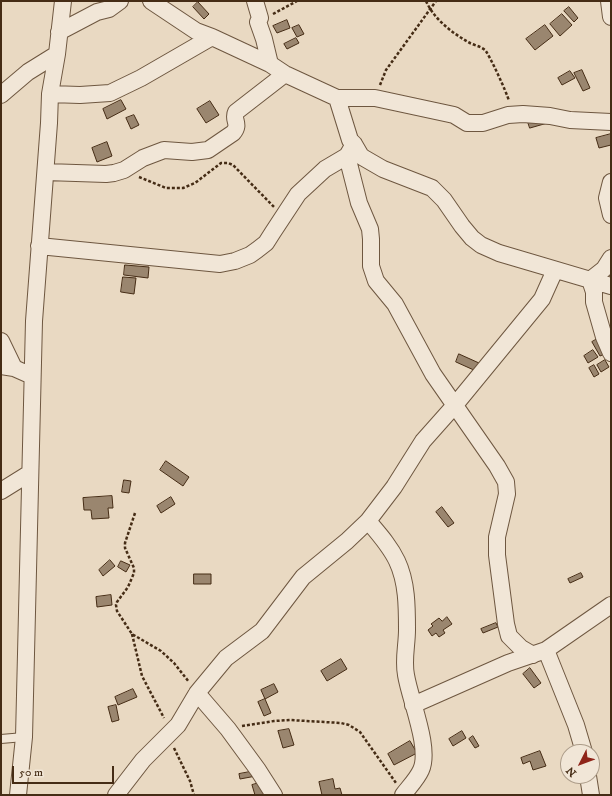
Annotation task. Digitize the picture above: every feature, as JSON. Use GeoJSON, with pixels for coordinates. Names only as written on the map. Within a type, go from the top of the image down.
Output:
{"type":"FeatureCollection","features":[{"type":"Feature","properties":{"kind":"street"},"geometry":{"type":"LineString","coordinates":[[18,795],[24,737],[34,321],[46,172],[50,94],[57,54],[62,1]]}},
{"type":"Feature","properties":{"kind":"street"},"geometry":{"type":"LineString","coordinates":[[59,32],[99,7],[109,9],[120,1]]}},
{"type":"Feature","properties":{"kind":"street"},"geometry":{"type":"LineString","coordinates":[[151,1],[196,31],[212,36],[270,64],[285,74],[337,98],[375,98],[454,114],[467,123],[483,123],[512,115],[536,114],[570,120],[611,122]]}},
{"type":"Feature","properties":{"kind":"street"},"geometry":{"type":"LineString","coordinates":[[255,1],[260,18],[258,22],[270,64]]}},
{"type":"Feature","properties":{"kind":"street"},"geometry":{"type":"LineString","coordinates":[[609,1],[611,17]]}},
{"type":"Feature","properties":{"kind":"street"},"geometry":{"type":"LineString","coordinates":[[50,94],[80,95],[110,93],[141,78],[212,36]]}},
{"type":"Feature","properties":{"kind":"street"},"geometry":{"type":"LineString","coordinates":[[1,95],[28,72],[57,54]]}},
{"type":"Feature","properties":{"kind":"street"},"geometry":{"type":"LineString","coordinates":[[46,172],[106,174],[120,172],[143,158],[164,150],[192,152],[208,150],[233,133],[236,129],[236,112],[285,74]]}},
{"type":"Feature","properties":{"kind":"street"},"geometry":{"type":"LineString","coordinates":[[337,98],[350,140],[350,150],[359,203],[370,229],[371,266],[376,282],[395,304],[433,374],[497,466],[506,482],[507,494],[497,537],[497,555],[506,624],[509,636],[508,663]]}},
{"type":"Feature","properties":{"kind":"street"},"geometry":{"type":"LineString","coordinates":[[40,246],[220,264],[235,261],[250,255],[266,243],[298,194],[325,169],[350,150]]}},
{"type":"Feature","properties":{"kind":"street"},"geometry":{"type":"LineString","coordinates":[[350,150],[383,169],[432,188],[444,200],[472,238],[481,245],[499,253],[611,286]]}},
{"type":"Feature","properties":{"kind":"street"},"geometry":{"type":"LineString","coordinates":[[611,182],[607,198],[611,215]]}},
{"type":"Feature","properties":{"kind":"street"},"geometry":{"type":"LineString","coordinates":[[590,280],[604,269],[611,258]]}},
{"type":"Feature","properties":{"kind":"street"},"geometry":{"type":"LineString","coordinates":[[116,795],[143,760],[170,734],[186,714],[198,693],[226,658],[262,631],[303,577],[347,541],[368,521],[394,488],[423,441],[455,405],[542,299],[554,270]]}},
{"type":"Feature","properties":{"kind":"street"},"geometry":{"type":"LineString","coordinates":[[590,280],[594,292],[594,302],[604,337],[611,353]]}},
{"type":"Feature","properties":{"kind":"street"},"geometry":{"type":"LineString","coordinates":[[1,341],[8,367],[32,376]]}},
{"type":"Feature","properties":{"kind":"street"},"geometry":{"type":"LineString","coordinates":[[1,491],[30,474]]}},
{"type":"Feature","properties":{"kind":"street"},"geometry":{"type":"LineString","coordinates":[[368,521],[387,544],[397,561],[403,578],[406,597],[406,675],[422,738],[424,759],[419,774],[404,794]]}},
{"type":"Feature","properties":{"kind":"street"},"geometry":{"type":"LineString","coordinates":[[413,706],[508,663],[539,653],[611,605]]}},
{"type":"Feature","properties":{"kind":"street"},"geometry":{"type":"LineString","coordinates":[[509,636],[521,648],[539,653],[576,725],[582,744]]}},
{"type":"Feature","properties":{"kind":"street"},"geometry":{"type":"LineString","coordinates":[[198,693],[228,729],[274,795]]}},
{"type":"Feature","properties":{"kind":"street"},"geometry":{"type":"LineString","coordinates":[[589,784],[591,795]]}},
{"type":"Feature","properties":{"kind":"lane"},"geometry":{"type":"LineString","coordinates":[[1,739],[24,737]]}},
{"type":"Feature","properties":{"kind":"path"},"geometry":{"type":"LineString","coordinates":[[258,22],[297,1]]}},
{"type":"Feature","properties":{"kind":"path"},"geometry":{"type":"LineString","coordinates":[[426,1],[437,18],[454,33],[467,42],[486,51],[508,96],[512,115]]}},
{"type":"Feature","properties":{"kind":"path"},"geometry":{"type":"LineString","coordinates":[[375,98],[386,70],[436,1]]}},
{"type":"Feature","properties":{"kind":"path"},"geometry":{"type":"LineString","coordinates":[[124,170],[166,188],[183,188],[195,183],[221,163],[228,163],[233,165],[283,216]]}},
{"type":"Feature","properties":{"kind":"path"},"geometry":{"type":"LineString","coordinates":[[135,513],[124,548],[134,568],[134,573],[128,587],[120,596],[116,605],[117,611],[132,634],[136,656],[142,676],[170,734],[194,795]]}},
{"type":"Feature","properties":{"kind":"path"},"geometry":{"type":"LineString","coordinates":[[132,634],[161,651],[174,663],[198,693]]}},
{"type":"Feature","properties":{"kind":"path"},"geometry":{"type":"LineString","coordinates":[[228,729],[274,721],[290,720],[341,723],[349,725],[360,732],[404,794]]}},
{"type":"Feature","properties":{"kind":"building"},"geometry":{"type":"Polygon","coordinates":[[[198,2],[209,14],[204,19],[193,7],[198,2]]]}},
{"type":"Feature","properties":{"kind":"building"},"geometry":{"type":"Polygon","coordinates":[[[569,7],[578,18],[574,22],[564,11],[569,7]]]}},
{"type":"Feature","properties":{"kind":"building"},"geometry":{"type":"Polygon","coordinates":[[[562,14],[572,25],[560,36],[550,24],[562,14]]]}},
{"type":"Feature","properties":{"kind":"building"},"geometry":{"type":"Polygon","coordinates":[[[287,20],[290,28],[277,33],[273,26],[287,20]]]}},
{"type":"Feature","properties":{"kind":"building"},"geometry":{"type":"Polygon","coordinates":[[[299,25],[304,34],[297,37],[292,28],[299,25]]]}},
{"type":"Feature","properties":{"kind":"building"},"geometry":{"type":"Polygon","coordinates":[[[545,25],[553,36],[535,50],[526,39],[545,25]]]}},
{"type":"Feature","properties":{"kind":"building"},"geometry":{"type":"Polygon","coordinates":[[[296,38],[299,43],[287,49],[284,44],[296,38]]]}},
{"type":"Feature","properties":{"kind":"building"},"geometry":{"type":"Polygon","coordinates":[[[582,70],[590,88],[583,91],[574,73],[582,70]]]}},
{"type":"Feature","properties":{"kind":"building"},"geometry":{"type":"Polygon","coordinates":[[[570,71],[575,78],[562,85],[558,78],[570,71]]]}},
{"type":"Feature","properties":{"kind":"building"},"geometry":{"type":"Polygon","coordinates":[[[121,100],[126,109],[107,119],[103,109],[121,100]]]}},
{"type":"Feature","properties":{"kind":"building"},"geometry":{"type":"Polygon","coordinates":[[[210,101],[219,115],[206,123],[197,109],[210,101]]]}},
{"type":"Feature","properties":{"kind":"building"},"geometry":{"type":"Polygon","coordinates":[[[134,115],[139,125],[131,129],[126,118],[134,115]]]}},
{"type":"Feature","properties":{"kind":"building"},"geometry":{"type":"Polygon","coordinates":[[[527,119],[551,122],[530,128],[527,119]]]}},
{"type":"Feature","properties":{"kind":"building"},"geometry":{"type":"Polygon","coordinates":[[[611,134],[611,145],[599,148],[596,138],[611,134]]]}},
{"type":"Feature","properties":{"kind":"building"},"geometry":{"type":"Polygon","coordinates":[[[107,142],[112,156],[97,162],[92,148],[107,142]]]}},
{"type":"Feature","properties":{"kind":"building"},"geometry":{"type":"Polygon","coordinates":[[[125,265],[149,267],[148,278],[124,275],[125,265]]]}},
{"type":"Feature","properties":{"kind":"building"},"geometry":{"type":"Polygon","coordinates":[[[123,277],[136,278],[134,294],[121,292],[123,277]]]}},
{"type":"Feature","properties":{"kind":"building"},"geometry":{"type":"Polygon","coordinates":[[[599,338],[607,353],[600,356],[592,342],[599,338]]]}},
{"type":"Feature","properties":{"kind":"building"},"geometry":{"type":"Polygon","coordinates":[[[593,350],[598,357],[588,363],[584,356],[593,350]]]}},
{"type":"Feature","properties":{"kind":"building"},"geometry":{"type":"Polygon","coordinates":[[[459,354],[479,363],[476,371],[456,362],[459,354]]]}},
{"type":"Feature","properties":{"kind":"building"},"geometry":{"type":"Polygon","coordinates":[[[605,360],[609,367],[601,372],[597,365],[605,360]]]}},
{"type":"Feature","properties":{"kind":"building"},"geometry":{"type":"Polygon","coordinates":[[[594,365],[599,374],[594,377],[589,368],[594,365]]]}},
{"type":"Feature","properties":{"kind":"building"},"geometry":{"type":"Polygon","coordinates":[[[166,461],[189,477],[183,486],[160,470],[166,461]]]}},
{"type":"Feature","properties":{"kind":"building"},"geometry":{"type":"Polygon","coordinates":[[[124,480],[131,481],[129,493],[122,492],[124,480]]]}},
{"type":"Feature","properties":{"kind":"building"},"geometry":{"type":"Polygon","coordinates":[[[112,496],[113,508],[108,508],[109,518],[92,519],[91,510],[84,510],[83,498],[112,496]]]}},
{"type":"Feature","properties":{"kind":"building"},"geometry":{"type":"Polygon","coordinates":[[[171,497],[175,504],[161,513],[157,506],[171,497]]]}},
{"type":"Feature","properties":{"kind":"building"},"geometry":{"type":"Polygon","coordinates":[[[442,507],[454,523],[448,527],[436,512],[442,507]]]}},
{"type":"Feature","properties":{"kind":"building"},"geometry":{"type":"Polygon","coordinates":[[[110,560],[115,566],[103,576],[99,570],[110,560]]]}},
{"type":"Feature","properties":{"kind":"building"},"geometry":{"type":"Polygon","coordinates":[[[121,561],[130,565],[126,572],[118,567],[121,561]]]}},
{"type":"Feature","properties":{"kind":"building"},"geometry":{"type":"Polygon","coordinates":[[[581,573],[583,577],[570,583],[568,579],[581,573]]]}},
{"type":"Feature","properties":{"kind":"building"},"geometry":{"type":"Polygon","coordinates":[[[194,574],[211,574],[211,584],[194,584],[194,574]]]}},
{"type":"Feature","properties":{"kind":"building"},"geometry":{"type":"Polygon","coordinates":[[[111,595],[112,605],[97,607],[96,597],[111,595]]]}},
{"type":"Feature","properties":{"kind":"building"},"geometry":{"type":"Polygon","coordinates":[[[447,617],[452,624],[443,630],[445,633],[439,637],[436,633],[432,636],[428,630],[433,626],[431,624],[439,618],[442,621],[447,617]]]}},
{"type":"Feature","properties":{"kind":"building"},"geometry":{"type":"Polygon","coordinates":[[[496,623],[498,627],[483,633],[481,629],[496,623]]]}},
{"type":"Feature","properties":{"kind":"building"},"geometry":{"type":"Polygon","coordinates":[[[341,659],[347,669],[327,681],[321,671],[341,659]]]}},
{"type":"Feature","properties":{"kind":"building"},"geometry":{"type":"Polygon","coordinates":[[[530,668],[541,683],[534,688],[523,674],[530,668]]]}},
{"type":"Feature","properties":{"kind":"building"},"geometry":{"type":"Polygon","coordinates":[[[274,684],[278,692],[265,699],[261,690],[274,684]]]}},
{"type":"Feature","properties":{"kind":"building"},"geometry":{"type":"Polygon","coordinates":[[[133,689],[137,697],[118,705],[115,697],[133,689]]]}},
{"type":"Feature","properties":{"kind":"building"},"geometry":{"type":"Polygon","coordinates":[[[265,699],[271,713],[264,716],[258,702],[265,699]]]}},
{"type":"Feature","properties":{"kind":"building"},"geometry":{"type":"Polygon","coordinates":[[[116,705],[119,720],[112,722],[108,707],[116,705]]]}},
{"type":"Feature","properties":{"kind":"building"},"geometry":{"type":"Polygon","coordinates":[[[289,729],[294,745],[283,748],[278,731],[289,729]]]}},
{"type":"Feature","properties":{"kind":"building"},"geometry":{"type":"Polygon","coordinates":[[[462,731],[466,738],[453,746],[449,739],[462,731]]]}},
{"type":"Feature","properties":{"kind":"building"},"geometry":{"type":"Polygon","coordinates":[[[473,736],[479,746],[475,748],[469,739],[473,736]]]}},
{"type":"Feature","properties":{"kind":"building"},"geometry":{"type":"Polygon","coordinates":[[[410,741],[417,753],[394,765],[388,754],[410,741]]]}},
{"type":"Feature","properties":{"kind":"building"},"geometry":{"type":"Polygon","coordinates":[[[540,751],[546,766],[533,770],[530,761],[523,764],[521,758],[540,751]]]}},
{"type":"Feature","properties":{"kind":"building"},"geometry":{"type":"Polygon","coordinates":[[[255,771],[256,776],[240,779],[239,774],[255,771]]]}},
{"type":"Feature","properties":{"kind":"building"},"geometry":{"type":"Polygon","coordinates":[[[333,779],[335,789],[340,788],[342,795],[322,795],[319,782],[333,779]]]}},
{"type":"Feature","properties":{"kind":"building"},"geometry":{"type":"Polygon","coordinates":[[[263,782],[266,795],[255,795],[252,785],[263,782]]]}}]}
